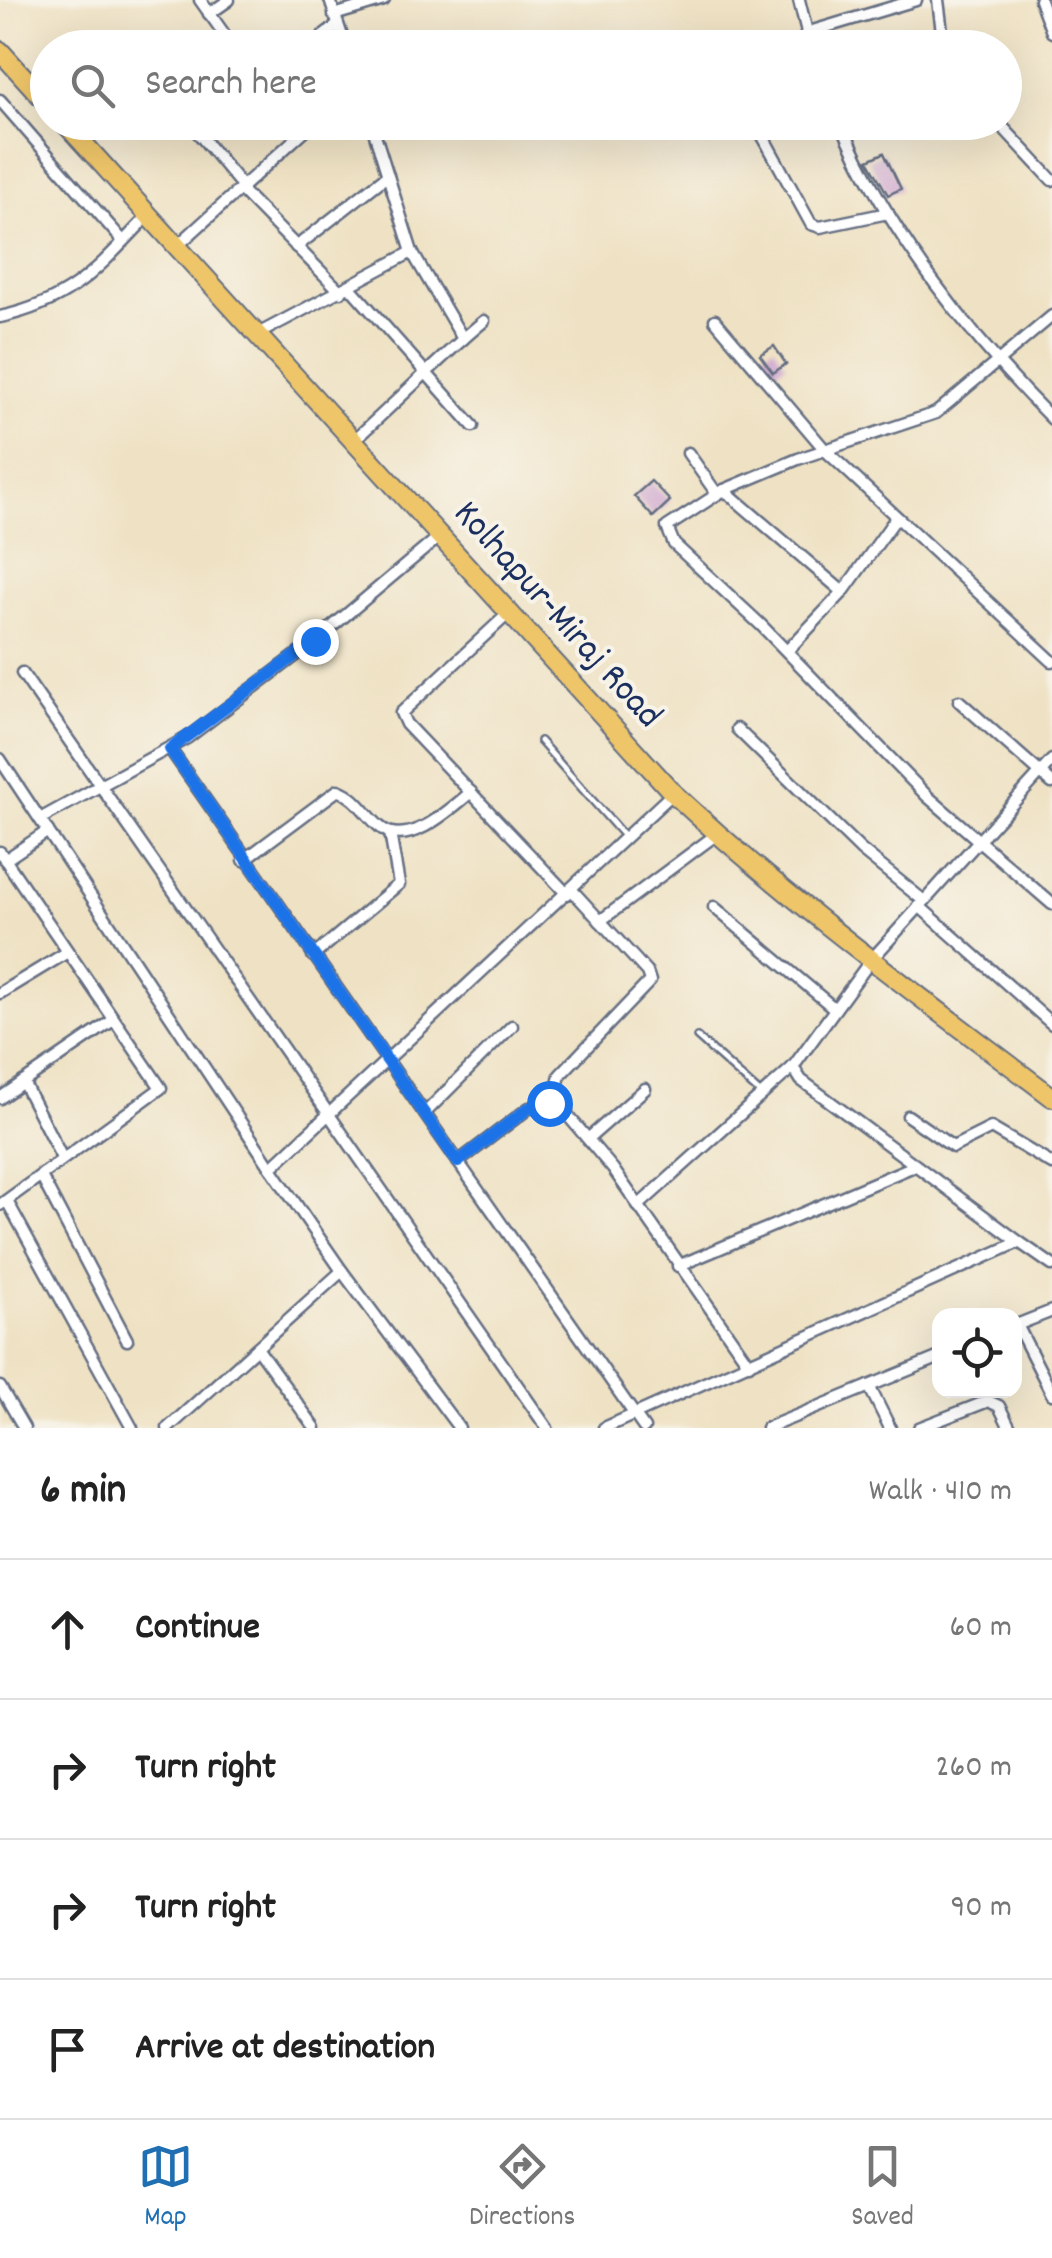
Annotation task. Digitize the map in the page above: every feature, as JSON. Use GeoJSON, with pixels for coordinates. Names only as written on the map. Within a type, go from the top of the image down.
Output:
{"type":"FeatureCollection","features":[{"type":"Feature","properties":{"kind":"highway"},"geometry":{"type":"LineString","coordinates":[[0,51],[30,84]]}},
{"type":"Feature","properties":{"kind":"highway","name":"Kolhapur-Miraj Road"},"geometry":{"type":"LineString","coordinates":[[80,140],[673,793],[870,960],[1052,1097]]}},
{"type":"Feature","properties":{"kind":"street"},"geometry":{"type":"LineString","coordinates":[[200,0],[221,30]]}},
{"type":"Feature","properties":{"kind":"street"},"geometry":{"type":"LineString","coordinates":[[209,14],[228,0]]}},
{"type":"Feature","properties":{"kind":"street"},"geometry":{"type":"LineString","coordinates":[[330,0],[340,30]]}},
{"type":"Feature","properties":{"kind":"street"},"geometry":{"type":"LineString","coordinates":[[326,30],[336,20],[384,0]]}},
{"type":"Feature","properties":{"kind":"street"},"geometry":{"type":"LineString","coordinates":[[799,0],[805,30]]}},
{"type":"Feature","properties":{"kind":"street"},"geometry":{"type":"LineString","coordinates":[[814,30],[876,6],[916,0]]}},
{"type":"Feature","properties":{"kind":"street"},"geometry":{"type":"LineString","coordinates":[[938,0],[942,30]]}},
{"type":"Feature","properties":{"kind":"street"},"geometry":{"type":"LineString","coordinates":[[1040,0],[1051,25]]}},
{"type":"Feature","properties":{"kind":"street"},"geometry":{"type":"LineString","coordinates":[[0,100],[30,134]]}},
{"type":"Feature","properties":{"kind":"street"},"geometry":{"type":"LineString","coordinates":[[35,140],[123,241]]}},
{"type":"Feature","properties":{"kind":"street"},"geometry":{"type":"LineString","coordinates":[[203,140],[296,247],[345,290],[472,426]]}},
{"type":"Feature","properties":{"kind":"street"},"geometry":{"type":"LineString","coordinates":[[176,247],[242,188],[288,140]]}},
{"type":"Feature","properties":{"kind":"street"},"geometry":{"type":"LineString","coordinates":[[377,140],[412,252],[463,339]]}},
{"type":"Feature","properties":{"kind":"street"},"geometry":{"type":"LineString","coordinates":[[765,140],[811,224],[820,227],[888,213]]}},
{"type":"Feature","properties":{"kind":"street"},"geometry":{"type":"LineString","coordinates":[[850,140],[888,213],[996,362],[1052,419]]}},
{"type":"Feature","properties":{"kind":"street"},"geometry":{"type":"LineString","coordinates":[[1015,140],[1052,180]]}},
{"type":"Feature","properties":{"kind":"street"},"geometry":{"type":"LineString","coordinates":[[296,247],[388,175]]}},
{"type":"Feature","properties":{"kind":"street"},"geometry":{"type":"LineString","coordinates":[[0,317],[64,296],[148,216]]}},
{"type":"Feature","properties":{"kind":"street"},"geometry":{"type":"LineString","coordinates":[[256,335],[412,252]]}},
{"type":"Feature","properties":{"kind":"street"},"geometry":{"type":"LineString","coordinates":[[1052,316],[936,413],[721,492],[670,523],[670,538],[928,796],[1052,904]]}},
{"type":"Feature","properties":{"kind":"street"},"geometry":{"type":"LineString","coordinates":[[715,320],[826,451],[1052,661]]}},
{"type":"Feature","properties":{"kind":"street"},"geometry":{"type":"LineString","coordinates":[[353,441],[424,372],[484,322]]}},
{"type":"Feature","properties":{"kind":"street"},"geometry":{"type":"LineString","coordinates":[[688,453],[721,492],[843,592]]}},
{"type":"Feature","properties":{"kind":"street"},"geometry":{"type":"LineString","coordinates":[[786,651],[843,592],[896,518]]}},
{"type":"Feature","properties":{"kind":"street"},"geometry":{"type":"LineString","coordinates":[[40,819],[170,749],[315,641],[440,536]]}},
{"type":"Feature","properties":{"kind":"street"},"geometry":{"type":"LineString","coordinates":[[509,614],[401,713],[406,724],[470,792],[647,972],[650,982],[560,1076],[553,1104]]}},
{"type":"Feature","properties":{"kind":"street"},"geometry":{"type":"LineString","coordinates":[[22,673],[547,1428]]}},
{"type":"Feature","properties":{"kind":"street"},"geometry":{"type":"LineString","coordinates":[[959,702],[1052,782]]}},
{"type":"Feature","properties":{"kind":"street"},"geometry":{"type":"LineString","coordinates":[[737,729],[860,850],[1052,1024]]}},
{"type":"Feature","properties":{"kind":"street"},"geometry":{"type":"LineString","coordinates":[[170,749],[644,1428]]}},
{"type":"Feature","properties":{"kind":"street"},"geometry":{"type":"LineString","coordinates":[[0,759],[271,1168],[458,1428]]}},
{"type":"Feature","properties":{"kind":"street"},"geometry":{"type":"LineString","coordinates":[[638,1206],[793,1067],[870,960],[1052,760]]}},
{"type":"Feature","properties":{"kind":"street"},"geometry":{"type":"LineString","coordinates":[[244,860],[338,790],[352,797],[390,833],[399,884],[313,956]]}},
{"type":"Feature","properties":{"kind":"street"},"geometry":{"type":"LineString","coordinates":[[390,833],[432,824],[470,792]]}},
{"type":"Feature","properties":{"kind":"street"},"geometry":{"type":"LineString","coordinates":[[271,1168],[673,793]]}},
{"type":"Feature","properties":{"kind":"street"},"geometry":{"type":"LineString","coordinates":[[48,831],[3,856],[161,1088],[3,1203],[132,1428]]}},
{"type":"Feature","properties":{"kind":"street"},"geometry":{"type":"LineString","coordinates":[[600,920],[717,834]]}},
{"type":"Feature","properties":{"kind":"street"},"geometry":{"type":"LineString","coordinates":[[714,907],[835,1009]]}},
{"type":"Feature","properties":{"kind":"street"},"geometry":{"type":"LineString","coordinates":[[0,993],[66,953]]}},
{"type":"Feature","properties":{"kind":"street"},"geometry":{"type":"LineString","coordinates":[[0,1098],[112,1021]]}},
{"type":"Feature","properties":{"kind":"street"},"geometry":{"type":"LineString","coordinates":[[426,1114],[512,1026]]}},
{"type":"Feature","properties":{"kind":"street"},"geometry":{"type":"LineString","coordinates":[[793,1067],[802,1080],[914,1166],[1052,1265]]}},
{"type":"Feature","properties":{"kind":"street"},"geometry":{"type":"LineString","coordinates":[[23,1082],[62,1158]]}},
{"type":"Feature","properties":{"kind":"street"},"geometry":{"type":"LineString","coordinates":[[588,1138],[645,1089]]}},
{"type":"Feature","properties":{"kind":"street"},"geometry":{"type":"LineString","coordinates":[[458,1162],[529,1108],[553,1104],[567,1110],[749,1364]]}},
{"type":"Feature","properties":{"kind":"street"},"geometry":{"type":"LineString","coordinates":[[908,1116],[954,1147],[982,1130],[996,1129],[1052,1164]]}},
{"type":"Feature","properties":{"kind":"street"},"geometry":{"type":"LineString","coordinates":[[678,1266],[914,1166]]}},
{"type":"Feature","properties":{"kind":"street"},"geometry":{"type":"LineString","coordinates":[[41,1176],[127,1340]]}},
{"type":"Feature","properties":{"kind":"street"},"geometry":{"type":"LineString","coordinates":[[604,1428],[1019,1242]]}},
{"type":"Feature","properties":{"kind":"street"},"geometry":{"type":"LineString","coordinates":[[171,1427],[342,1271]]}},
{"type":"Feature","properties":{"kind":"street"},"geometry":{"type":"LineString","coordinates":[[1022,1324],[1052,1311]]}},
{"type":"Feature","properties":{"kind":"street"},"geometry":{"type":"LineString","coordinates":[[1022,1335],[1048,1374],[1052,1394]]}},
{"type":"Feature","properties":{"kind":"street"},"geometry":{"type":"LineString","coordinates":[[257,1348],[314,1428]]}},
{"type":"Feature","properties":{"kind":"street"},"geometry":{"type":"LineString","coordinates":[[769,1428],[932,1360]]}},
{"type":"Feature","properties":{"kind":"street"},"geometry":{"type":"LineString","coordinates":[[869,1386],[890,1428]]}},
{"type":"Feature","properties":{"kind":"street"},"geometry":{"type":"LineString","coordinates":[[0,1387],[24,1428]]}},
{"type":"Feature","properties":{"kind":"street"},"geometry":{"type":"LineString","coordinates":[[919,1428],[988,1401],[999,1406],[1010,1428]]}},
{"type":"Feature","properties":{"kind":"lane"},"geometry":{"type":"LineString","coordinates":[[540,741],[626,838]]}},
{"type":"Feature","properties":{"kind":"lane"},"geometry":{"type":"LineString","coordinates":[[697,1036],[761,1094]]}},
{"type":"Feature","properties":{"kind":"building"},"geometry":{"type":"Polygon","coordinates":[[[884,153],[901,189],[888,195],[868,160],[884,153]]]}},
{"type":"Feature","properties":{"kind":"building"},"geometry":{"type":"Polygon","coordinates":[[[774,346],[786,364],[773,373],[760,355],[774,346]]]}},
{"type":"Feature","properties":{"kind":"building"},"geometry":{"type":"Polygon","coordinates":[[[651,481],[670,501],[653,517],[634,496],[651,481]]]}},
{"type":"Feature","properties":{"kind":"route"},"geometry":{"type":"LineString","coordinates":[[315,641],[170,749],[458,1162],[529,1108],[549,1103]]}}]}
